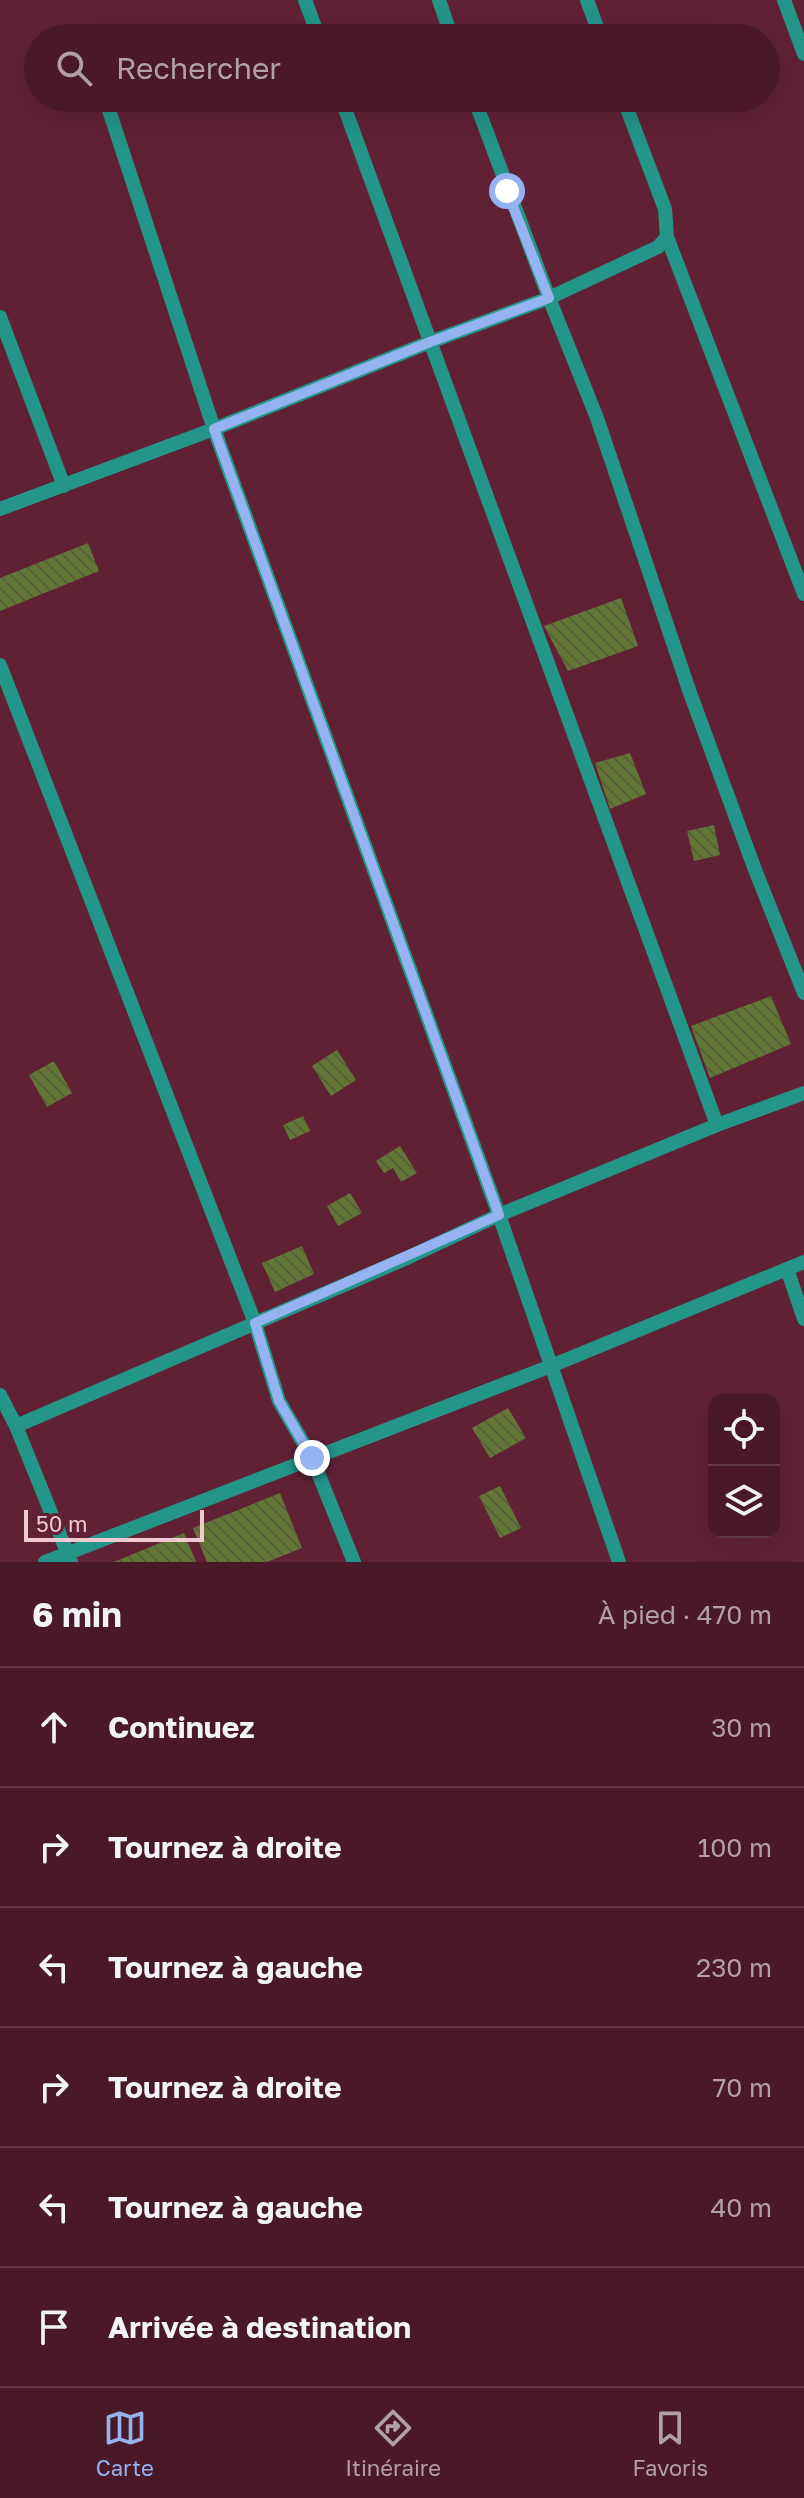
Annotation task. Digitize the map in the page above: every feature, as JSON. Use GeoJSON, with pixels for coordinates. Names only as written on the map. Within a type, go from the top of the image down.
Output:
{"type":"FeatureCollection","features":[{"type":"Feature","properties":{"kind":"street"},"geometry":{"type":"LineString","coordinates":[[305,0],[314,24]]}},
{"type":"Feature","properties":{"kind":"street"},"geometry":{"type":"LineString","coordinates":[[439,0],[447,24]]}},
{"type":"Feature","properties":{"kind":"street"},"geometry":{"type":"LineString","coordinates":[[587,0],[596,24]]}},
{"type":"Feature","properties":{"kind":"street"},"geometry":{"type":"LineString","coordinates":[[784,0],[804,54]]}},
{"type":"Feature","properties":{"kind":"street"},"geometry":{"type":"LineString","coordinates":[[110,112],[214,429],[499,1215],[619,1562]]}},
{"type":"Feature","properties":{"kind":"street"},"geometry":{"type":"LineString","coordinates":[[346,112],[717,1125]]}},
{"type":"Feature","properties":{"kind":"street"},"geometry":{"type":"LineString","coordinates":[[479,112],[597,418],[689,690],[804,993]]}},
{"type":"Feature","properties":{"kind":"street"},"geometry":{"type":"LineString","coordinates":[[628,112],[665,209],[667,237],[804,594]]}},
{"type":"Feature","properties":{"kind":"street"},"geometry":{"type":"LineString","coordinates":[[0,509],[549,298],[658,247],[667,237]]}},
{"type":"Feature","properties":{"kind":"street"},"geometry":{"type":"LineString","coordinates":[[0,317],[64,486]]}},
{"type":"Feature","properties":{"kind":"street"},"geometry":{"type":"LineString","coordinates":[[0,665],[255,1323],[279,1401],[312,1458],[354,1562]]}},
{"type":"Feature","properties":{"kind":"street"},"geometry":{"type":"LineString","coordinates":[[16,1426],[499,1215],[717,1125],[804,1093]]}},
{"type":"Feature","properties":{"kind":"street"},"geometry":{"type":"LineString","coordinates":[[45,1562],[69,1557],[804,1262]]}},
{"type":"Feature","properties":{"kind":"street"},"geometry":{"type":"LineString","coordinates":[[787,1269],[804,1319]]}},
{"type":"Feature","properties":{"kind":"street"},"geometry":{"type":"LineString","coordinates":[[0,1395],[16,1426],[69,1557]]}},
{"type":"Feature","properties":{"kind":"building"},"geometry":{"type":"Polygon","coordinates":[[[88,543],[99,571],[0,611],[0,578],[88,543]]]}},
{"type":"Feature","properties":{"kind":"building"},"geometry":{"type":"Polygon","coordinates":[[[621,598],[638,646],[568,671],[544,626],[621,598]]]}},
{"type":"Feature","properties":{"kind":"building"},"geometry":{"type":"Polygon","coordinates":[[[630,753],[646,794],[610,809],[595,763],[630,753]]]}},
{"type":"Feature","properties":{"kind":"building"},"geometry":{"type":"Polygon","coordinates":[[[714,825],[720,855],[694,861],[687,831],[714,825]]]}},
{"type":"Feature","properties":{"kind":"building"},"geometry":{"type":"Polygon","coordinates":[[[771,996],[791,1044],[710,1078],[691,1026],[771,996]]]}},
{"type":"Feature","properties":{"kind":"building"},"geometry":{"type":"Polygon","coordinates":[[[337,1050],[356,1080],[331,1096],[312,1066],[337,1050]]]}},
{"type":"Feature","properties":{"kind":"building"},"geometry":{"type":"Polygon","coordinates":[[[54,1061],[72,1093],[47,1107],[29,1075],[54,1061]]]}},
{"type":"Feature","properties":{"kind":"building"},"geometry":{"type":"Polygon","coordinates":[[[303,1116],[310,1131],[290,1140],[283,1125],[303,1116]]]}},
{"type":"Feature","properties":{"kind":"building"},"geometry":{"type":"Polygon","coordinates":[[[400,1146],[417,1173],[401,1182],[393,1168],[384,1173],[376,1161],[400,1146]]]}},
{"type":"Feature","properties":{"kind":"building"},"geometry":{"type":"Polygon","coordinates":[[[350,1193],[362,1213],[338,1226],[327,1206],[350,1193]]]}},
{"type":"Feature","properties":{"kind":"building"},"geometry":{"type":"Polygon","coordinates":[[[302,1246],[314,1274],[275,1292],[262,1263],[302,1246]]]}},
{"type":"Feature","properties":{"kind":"building"},"geometry":{"type":"Polygon","coordinates":[[[508,1408],[526,1438],[490,1458],[472,1428],[508,1408]]]}},
{"type":"Feature","properties":{"kind":"building"},"geometry":{"type":"Polygon","coordinates":[[[500,1486],[521,1528],[500,1538],[479,1496],[500,1486]]]}},
{"type":"Feature","properties":{"kind":"building"},"geometry":{"type":"Polygon","coordinates":[[[280,1493],[302,1548],[267,1562],[207,1562],[193,1528],[280,1493]]]}},
{"type":"Feature","properties":{"kind":"building"},"geometry":{"type":"Polygon","coordinates":[[[184,1533],[196,1562],[114,1562],[184,1533]]]}},
{"type":"Feature","properties":{"kind":"route"},"geometry":{"type":"LineString","coordinates":[[312,1458],[279,1401],[255,1323],[499,1215],[214,429],[549,298],[507,191]]}}]}
